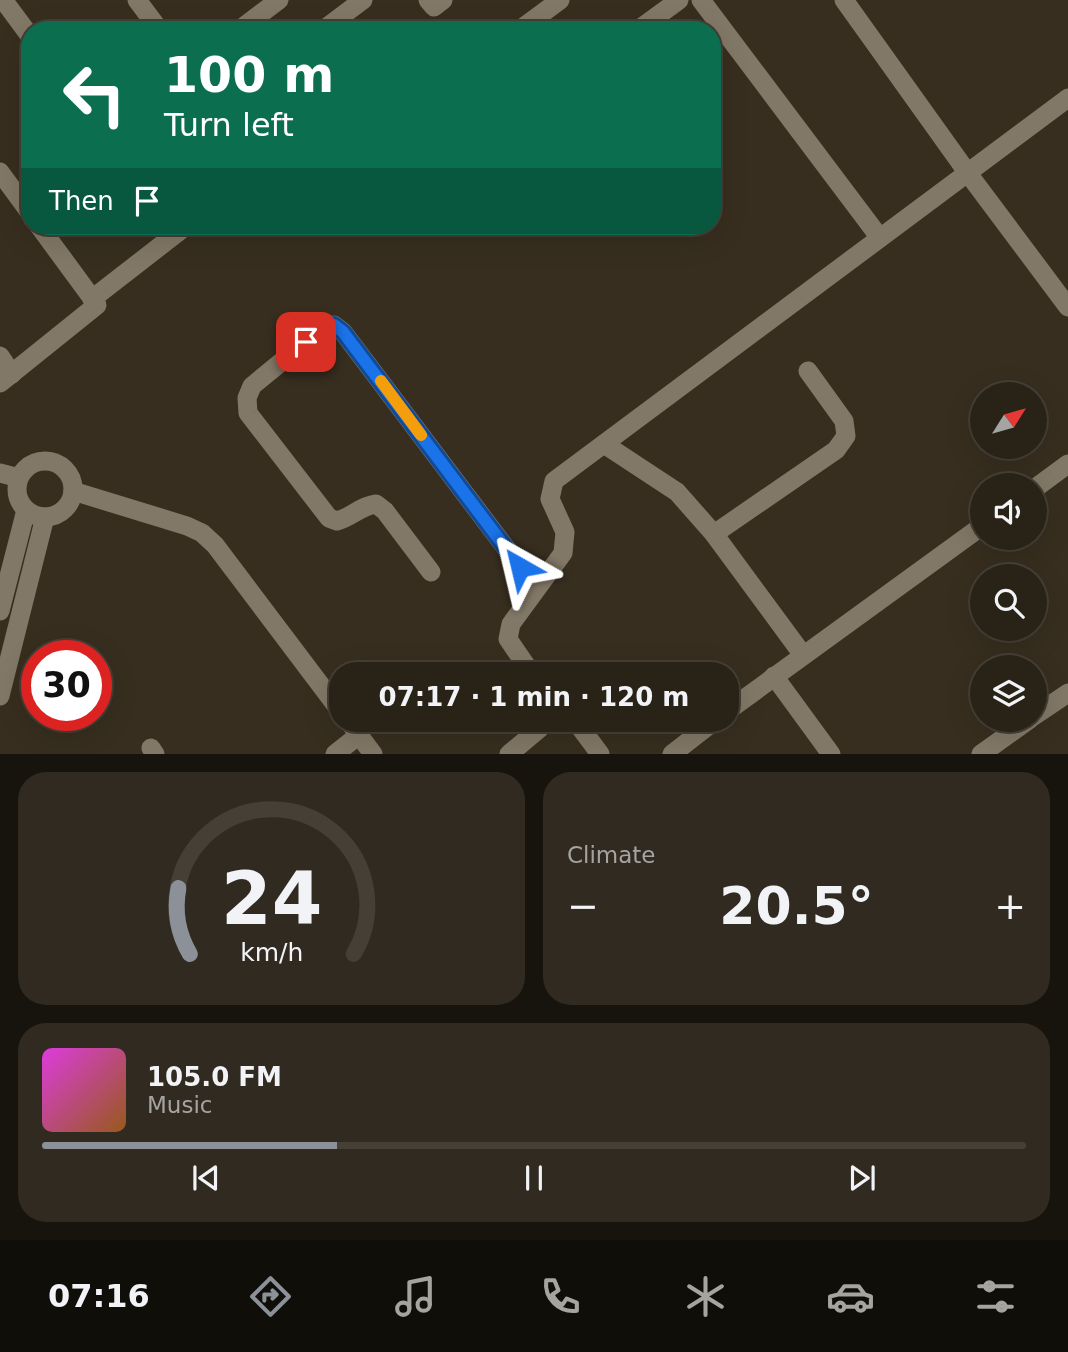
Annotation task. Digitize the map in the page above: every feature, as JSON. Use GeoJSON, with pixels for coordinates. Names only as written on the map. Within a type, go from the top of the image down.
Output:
{"type":"FeatureCollection","features":[{"type":"Feature","properties":{"kind":"street"},"geometry":{"type":"LineString","coordinates":[[137,0],[153,21]]}},
{"type":"Feature","properties":{"kind":"street"},"geometry":{"type":"LineString","coordinates":[[251,21],[279,0]]}},
{"type":"Feature","properties":{"kind":"street"},"geometry":{"type":"LineString","coordinates":[[335,21],[363,0]]}},
{"type":"Feature","properties":{"kind":"street"},"geometry":{"type":"LineString","coordinates":[[428,0],[434,7],[443,0]]}},
{"type":"Feature","properties":{"kind":"street"},"geometry":{"type":"LineString","coordinates":[[532,21],[560,0]]}},
{"type":"Feature","properties":{"kind":"street"},"geometry":{"type":"LineString","coordinates":[[650,21],[679,0]]}},
{"type":"Feature","properties":{"kind":"street"},"geometry":{"type":"LineString","coordinates":[[701,0],[717,21]]}},
{"type":"Feature","properties":{"kind":"street"},"geometry":{"type":"LineString","coordinates":[[844,0],[967,173],[1068,307]]}},
{"type":"Feature","properties":{"kind":"street"},"geometry":{"type":"LineString","coordinates":[[3,2],[21,25]]}},
{"type":"Feature","properties":{"kind":"street"},"geometry":{"type":"LineString","coordinates":[[721,27],[880,238]]}},
{"type":"Feature","properties":{"kind":"street"},"geometry":{"type":"LineString","coordinates":[[524,662],[508,639],[511,624],[564,553],[565,532],[550,499],[554,481],[1068,98]]}},
{"type":"Feature","properties":{"kind":"street"},"geometry":{"type":"LineString","coordinates":[[0,172],[21,201]]}},
{"type":"Feature","properties":{"kind":"street"},"geometry":{"type":"LineString","coordinates":[[0,356],[6,378],[97,305],[46,235]]}},
{"type":"Feature","properties":{"kind":"street"},"geometry":{"type":"LineString","coordinates":[[92,299],[174,235]]}},
{"type":"Feature","properties":{"kind":"street"},"geometry":{"type":"LineString","coordinates":[[431,572],[385,511],[376,504],[365,506],[337,522],[329,518],[248,413],[247,398],[252,386],[324,327],[334,325],[343,332],[536,589]]}},
{"type":"Feature","properties":{"kind":"street"},"geometry":{"type":"LineString","coordinates":[[715,534],[836,450],[846,436],[844,421],[807,371]]}},
{"type":"Feature","properties":{"kind":"street"},"geometry":{"type":"LineString","coordinates":[[604,444],[677,492],[715,534],[803,655]]}},
{"type":"Feature","properties":{"kind":"street"},"geometry":{"type":"LineString","coordinates":[[46,460],[57,463],[66,470],[72,480],[73,491],[64,510],[55,515],[36,514],[19,501],[9,476],[46,460]]}},
{"type":"Feature","properties":{"kind":"street"},"geometry":{"type":"LineString","coordinates":[[1047,479],[1068,464]]}},
{"type":"Feature","properties":{"kind":"street"},"geometry":{"type":"LineString","coordinates":[[73,491],[202,533],[215,545],[329,696]]}},
{"type":"Feature","properties":{"kind":"street"},"geometry":{"type":"LineString","coordinates":[[0,611],[36,514]]}},
{"type":"Feature","properties":{"kind":"street"},"geometry":{"type":"LineString","coordinates":[[0,696],[36,514]]}},
{"type":"Feature","properties":{"kind":"street"},"geometry":{"type":"LineString","coordinates":[[739,702],[970,535]]}},
{"type":"Feature","properties":{"kind":"street"},"geometry":{"type":"LineString","coordinates":[[774,676],[831,754]]}},
{"type":"Feature","properties":{"kind":"street"},"geometry":{"type":"LineString","coordinates":[[1047,708],[1068,693]]}},
{"type":"Feature","properties":{"kind":"street"},"geometry":{"type":"LineString","coordinates":[[335,754],[350,732]]}},
{"type":"Feature","properties":{"kind":"street"},"geometry":{"type":"LineString","coordinates":[[357,732],[373,754]]}},
{"type":"Feature","properties":{"kind":"street"},"geometry":{"type":"LineString","coordinates":[[509,754],[536,732]]}},
{"type":"Feature","properties":{"kind":"street"},"geometry":{"type":"LineString","coordinates":[[584,732],[600,754]]}},
{"type":"Feature","properties":{"kind":"street"},"geometry":{"type":"LineString","coordinates":[[672,754],[700,732]]}},
{"type":"Feature","properties":{"kind":"street"},"geometry":{"type":"LineString","coordinates":[[981,754],[1012,732]]}},
{"type":"Feature","properties":{"kind":"slow traffic"},"geometry":{"type":"LineString","coordinates":[[381,381],[421,435]]}},
{"type":"Feature","properties":{"kind":"route"},"geometry":{"type":"LineString","coordinates":[[306,342],[324,327],[334,325],[343,332],[520,567]]}}]}
